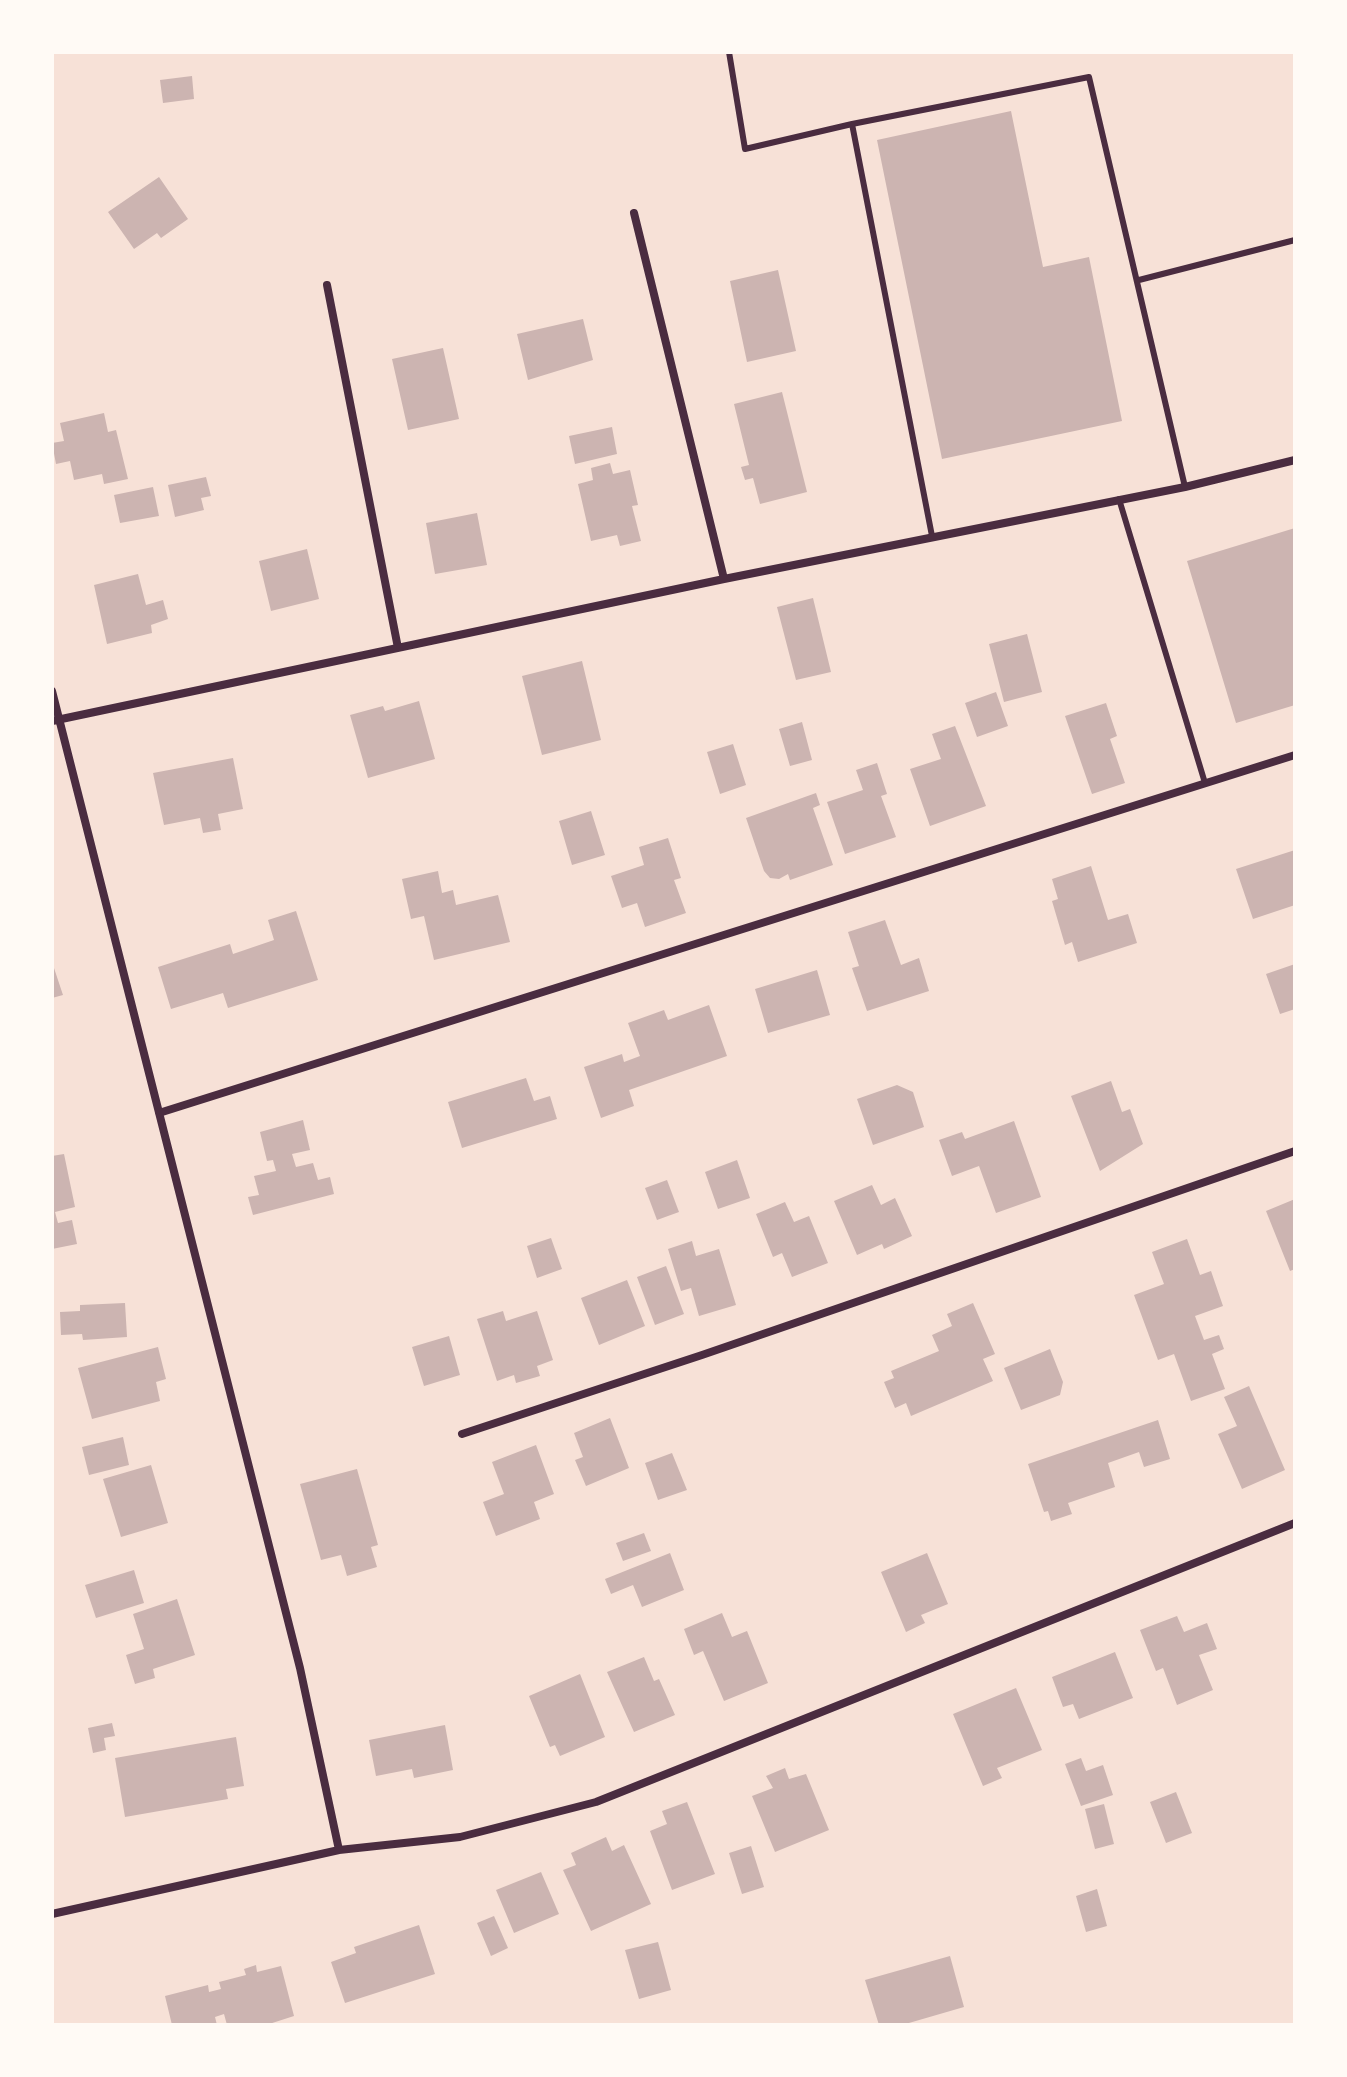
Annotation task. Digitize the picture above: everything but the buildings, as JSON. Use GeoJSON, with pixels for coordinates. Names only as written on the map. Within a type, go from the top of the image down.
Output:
{"type":"FeatureCollection","features":[{"type":"Feature","properties":{"kind":"street"},"geometry":{"type":"LineString","coordinates":[[634,213],[724,579]]}},
{"type":"Feature","properties":{"kind":"street"},"geometry":{"type":"LineString","coordinates":[[327,285],[398,648]]}},
{"type":"Feature","properties":{"kind":"street"},"geometry":{"type":"LineString","coordinates":[[55,721],[724,579],[1185,487],[1295,460]]}},
{"type":"Feature","properties":{"kind":"street"},"geometry":{"type":"LineString","coordinates":[[52,691],[55,721],[159,1113],[300,1668],[339,1850]]}},
{"type":"Feature","properties":{"kind":"street"},"geometry":{"type":"LineString","coordinates":[[159,1113],[1295,755]]}},
{"type":"Feature","properties":{"kind":"street"},"geometry":{"type":"LineString","coordinates":[[462,1434],[1295,1151]]}},
{"type":"Feature","properties":{"kind":"street"},"geometry":{"type":"LineString","coordinates":[[52,1914],[339,1850],[460,1837],[596,1802],[1295,1523]]}},
{"type":"Feature","properties":{"kind":"lane"},"geometry":{"type":"LineString","coordinates":[[729,52],[745,149],[852,124],[1089,77],[1139,280],[1185,487]]}},
{"type":"Feature","properties":{"kind":"lane"},"geometry":{"type":"LineString","coordinates":[[852,124],[932,536]]}},
{"type":"Feature","properties":{"kind":"lane"},"geometry":{"type":"LineString","coordinates":[[1139,280],[1295,240]]}},
{"type":"Feature","properties":{"kind":"lane"},"geometry":{"type":"LineString","coordinates":[[1119,499],[1205,783]]}}]}
